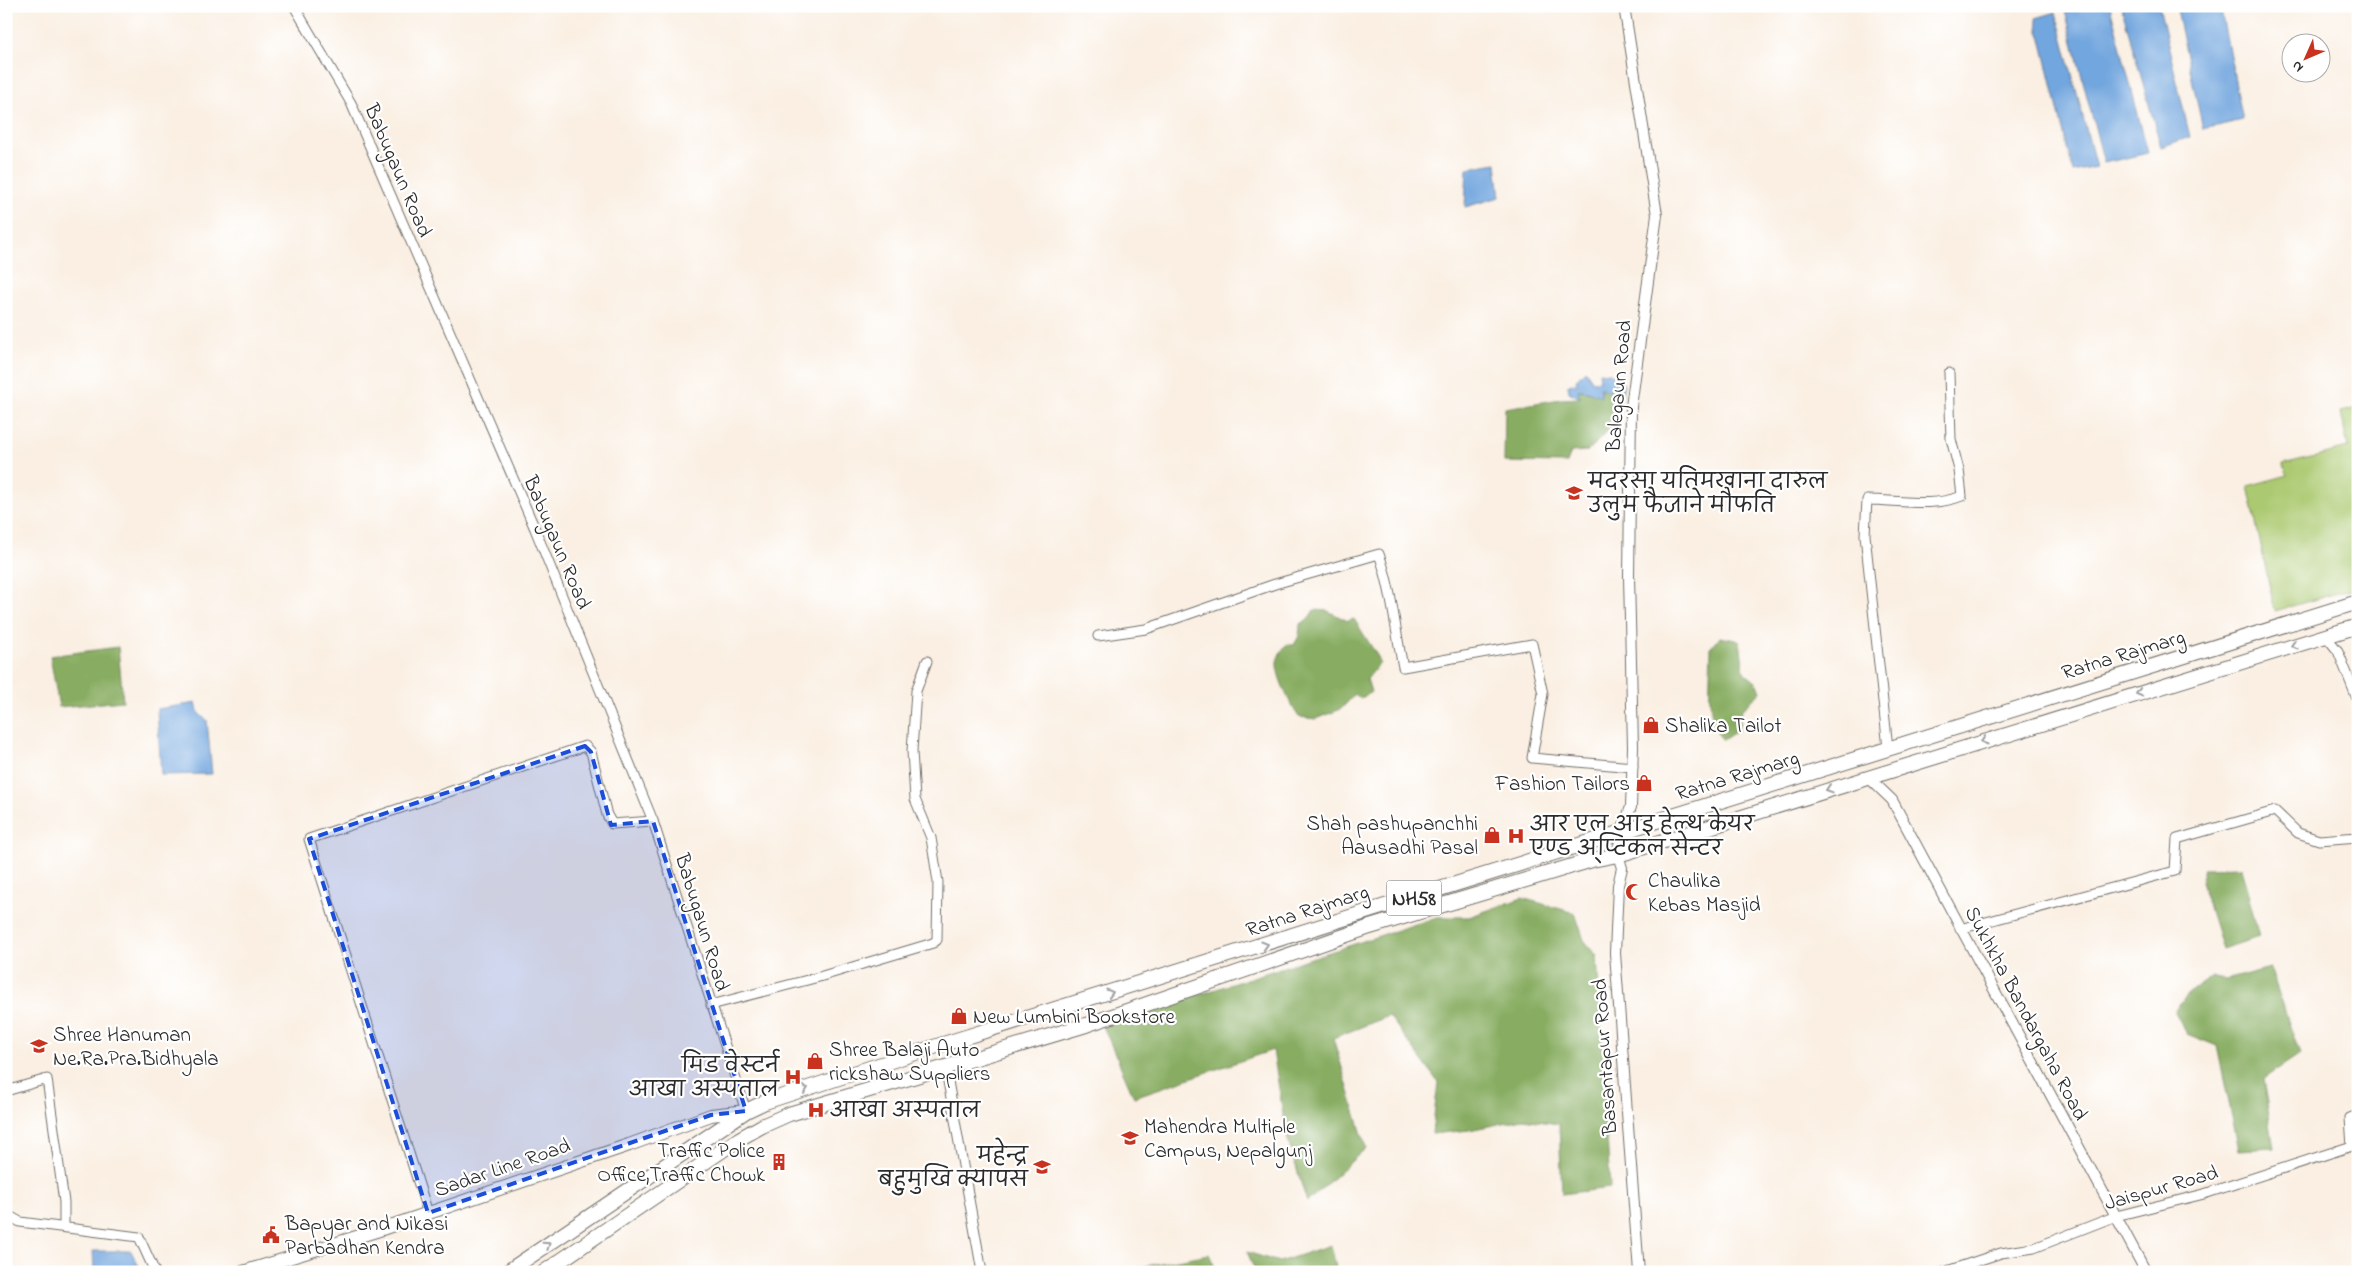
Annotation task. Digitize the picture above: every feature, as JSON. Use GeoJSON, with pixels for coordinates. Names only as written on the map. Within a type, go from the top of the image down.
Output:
{"type":"FeatureCollection","features":[{"type":"Feature","properties":{"kind":"highway","name":"Ratna Rajmarg"},"geometry":{"type":"LineString","coordinates":[[507,1272],[746,1111],[765,1102],[940,1045],[1621,836],[1888,748],[2358,602]]}},
{"type":"Feature","properties":{"kind":"highway","name":"Ratna Rajmarg"},"geometry":{"type":"LineString","coordinates":[[550,1271],[739,1139],[789,1114],[938,1071],[1086,1025],[1370,928],[1592,860],[1618,855],[2358,626]]}},
{"type":"Feature","properties":{"kind":"main road","name":"Basantapur Road"},"geometry":{"type":"LineString","coordinates":[[1618,855],[1621,836]]}},
{"type":"Feature","properties":{"kind":"main road","name":"Sadar Line Road"},"geometry":{"type":"LineString","coordinates":[[243,1272],[428,1213],[629,1145],[710,1114],[746,1111]]}},
{"type":"Feature","properties":{"kind":"street","name":"Babugaun Road"},"geometry":{"type":"LineString","coordinates":[[294,6],[351,103],[535,529],[653,821],[746,1111]]}},
{"type":"Feature","properties":{"kind":"street","name":"Balegaun Road"},"geometry":{"type":"LineString","coordinates":[[1621,836],[1632,807],[1629,577],[1631,408],[1657,215],[1624,6]]}},
{"type":"Feature","properties":{"kind":"street"},"geometry":{"type":"LineString","coordinates":[[1888,748],[1865,535],[1867,500],[1893,500],[1914,503],[1953,500],[1962,496],[1959,470],[1951,439],[1949,373]]}},
{"type":"Feature","properties":{"kind":"street"},"geometry":{"type":"LineString","coordinates":[[1098,636],[1146,629],[1275,584],[1379,554],[1388,580],[1403,667],[1532,644],[1543,694],[1532,758],[1632,767]]}},
{"type":"Feature","properties":{"kind":"street"},"geometry":{"type":"LineString","coordinates":[[2325,635],[2338,651],[2358,701]]}},
{"type":"Feature","properties":{"kind":"street"},"geometry":{"type":"LineString","coordinates":[[711,1005],[819,977],[933,943],[937,940],[938,882],[931,838],[915,799],[912,750],[916,691],[928,661]]}},
{"type":"Feature","properties":{"kind":"street"},"geometry":{"type":"LineString","coordinates":[[428,1213],[309,839],[585,746],[591,752],[607,814],[612,824],[653,821]]}},
{"type":"Feature","properties":{"kind":"street","name":"Sukhkha Bandargaha Road"},"geometry":{"type":"LineString","coordinates":[[1868,777],[1892,800],[2146,1272]]}},
{"type":"Feature","properties":{"kind":"street"},"geometry":{"type":"LineString","coordinates":[[1960,929],[2175,871],[2177,839],[2275,811],[2298,833],[2319,840],[2358,837]]}},
{"type":"Feature","properties":{"kind":"street","name":"Basantapur Road"},"geometry":{"type":"LineString","coordinates":[[1618,855],[1622,868],[1618,885],[1615,953],[1639,1272]]}},
{"type":"Feature","properties":{"kind":"street"},"geometry":{"type":"LineString","coordinates":[[938,1071],[946,1070],[982,1272]]}},
{"type":"Feature","properties":{"kind":"street"},"geometry":{"type":"LineString","coordinates":[[6,1091],[47,1079],[64,1202],[64,1227]]}},
{"type":"Feature","properties":{"kind":"street","name":"Jaispur Road"},"geometry":{"type":"LineString","coordinates":[[1944,1272],[2001,1253],[2034,1248],[2116,1216],[2204,1194],[2352,1146],[2350,1118],[2358,1116]]}},
{"type":"Feature","properties":{"kind":"street"},"geometry":{"type":"LineString","coordinates":[[6,1214],[20,1222],[139,1237],[155,1272]]}},
{"type":"Feature","properties":{"kind":"highlighted area"},"geometry":{"type":"Polygon","coordinates":[[[585,746],[591,752],[611,825],[653,821],[746,1111],[711,1115],[428,1213],[309,839],[585,746]]]}},
{"type":"Feature","properties":{"kind":"green space"},"geometry":{"type":"Polygon","coordinates":[[[1600,387],[1606,391],[1623,389],[1617,421],[1588,451],[1571,452],[1567,463],[1504,462],[1505,408],[1561,399],[1580,398],[1578,390],[1601,395],[1600,387]]]}},
{"type":"Feature","properties":{"kind":"green space"},"geometry":{"type":"Polygon","coordinates":[[[2358,408],[2358,587],[2275,611],[2248,486],[2288,475],[2283,464],[2348,448],[2341,412],[2358,408]]]}},
{"type":"Feature","properties":{"kind":"green space"},"geometry":{"type":"Polygon","coordinates":[[[1314,610],[1328,611],[1348,621],[1354,619],[1380,663],[1367,679],[1371,692],[1360,699],[1355,694],[1341,709],[1316,719],[1299,717],[1281,683],[1277,668],[1280,653],[1286,645],[1294,645],[1299,636],[1300,624],[1307,621],[1314,610]]]}},
{"type":"Feature","properties":{"kind":"green space"},"geometry":{"type":"Polygon","coordinates":[[[1720,637],[1740,641],[1744,672],[1758,684],[1761,692],[1742,709],[1738,730],[1723,740],[1713,721],[1710,696],[1711,647],[1720,637]]]}},
{"type":"Feature","properties":{"kind":"green space"},"geometry":{"type":"Polygon","coordinates":[[[118,647],[123,701],[59,707],[50,656],[118,647]]]}},
{"type":"Feature","properties":{"kind":"green space"},"geometry":{"type":"Polygon","coordinates":[[[2241,867],[2259,937],[2222,949],[2201,882],[2205,868],[2241,867]]]}},
{"type":"Feature","properties":{"kind":"green space"},"geometry":{"type":"Polygon","coordinates":[[[1522,898],[1575,913],[1584,940],[1597,956],[1610,1188],[1562,1194],[1559,1124],[1523,1119],[1469,1130],[1432,1134],[1438,1082],[1389,1016],[1333,1038],[1366,1148],[1307,1202],[1286,1134],[1273,1050],[1134,1097],[1103,1026],[1437,917],[1469,917],[1522,898]]]}},
{"type":"Feature","properties":{"kind":"green space"},"geometry":{"type":"Polygon","coordinates":[[[2270,968],[2300,1054],[2263,1079],[2274,1148],[2239,1150],[2217,1046],[2187,1034],[2174,1010],[2191,991],[2212,976],[2225,980],[2270,968]]]}},
{"type":"Feature","properties":{"kind":"green space"},"geometry":{"type":"Polygon","coordinates":[[[1331,1245],[1337,1272],[1256,1272],[1247,1252],[1279,1262],[1331,1245]]]}},
{"type":"Feature","properties":{"kind":"green space"},"geometry":{"type":"Polygon","coordinates":[[[1209,1254],[1217,1272],[1134,1272],[1135,1268],[1209,1254]]]}},
{"type":"Feature","properties":{"kind":"water"},"geometry":{"type":"Polygon","coordinates":[[[2088,6],[2110,6],[2148,153],[2104,163],[2065,11],[2088,6]]]}},
{"type":"Feature","properties":{"kind":"water"},"geometry":{"type":"Polygon","coordinates":[[[2121,6],[2159,6],[2190,137],[2161,147],[2121,6]]]}},
{"type":"Feature","properties":{"kind":"water"},"geometry":{"type":"Polygon","coordinates":[[[2176,6],[2220,6],[2243,120],[2203,129],[2176,6]]]}},
{"type":"Feature","properties":{"kind":"water"},"geometry":{"type":"Polygon","coordinates":[[[2056,12],[2096,167],[2073,172],[2036,18],[2056,12]]]}},
{"type":"Feature","properties":{"kind":"water"},"geometry":{"type":"Polygon","coordinates":[[[1496,163],[1500,197],[1465,207],[1467,168],[1496,163]]]}},
{"type":"Feature","properties":{"kind":"water"},"geometry":{"type":"Polygon","coordinates":[[[1585,370],[1593,381],[1600,380],[1599,372],[1610,373],[1621,379],[1624,386],[1623,389],[1606,391],[1600,387],[1601,396],[1578,390],[1580,398],[1569,392],[1568,385],[1571,383],[1577,385],[1576,380],[1585,370]]]}},
{"type":"Feature","properties":{"kind":"water"},"geometry":{"type":"Polygon","coordinates":[[[196,703],[199,714],[207,720],[212,774],[161,775],[157,709],[196,703]]]}},
{"type":"Feature","properties":{"kind":"water"},"geometry":{"type":"Polygon","coordinates":[[[93,1251],[131,1251],[142,1272],[94,1272],[93,1251]]]}},
{"type":"Feature","properties":{"kind":"place","name":"मदरसा यतिमखाना दारुल उलुम फैजाने माैफति"},"geometry":{"type":"Point","coordinates":[1574,493]}},
{"type":"Feature","properties":{"kind":"place","name":"Shalika Tailot"},"geometry":{"type":"Point","coordinates":[1651,725]}},
{"type":"Feature","properties":{"kind":"place","name":"Fashion Tailors"},"geometry":{"type":"Point","coordinates":[1644,783]}},
{"type":"Feature","properties":{"kind":"place","name":"Shah pashupanchhi Aausadhi Pasal"},"geometry":{"type":"Point","coordinates":[1492,835]}},
{"type":"Feature","properties":{"kind":"place","name":"आर एल आइ हेल्थ केयर एण्ड अ्प्टिकल सेन्टर"},"geometry":{"type":"Point","coordinates":[1516,836]}},
{"type":"Feature","properties":{"kind":"place","name":"Chaulika Kebas Masjid"},"geometry":{"type":"Point","coordinates":[1634,892]}},
{"type":"Feature","properties":{"kind":"place","name":"New Lumbini Bookstore"},"geometry":{"type":"Point","coordinates":[959,1016]}},
{"type":"Feature","properties":{"kind":"place","name":"Shree Hanuman Ne.Ra.Pra.Bidhyala"},"geometry":{"type":"Point","coordinates":[39,1046]}},
{"type":"Feature","properties":{"kind":"place","name":"Shree Balaji Auto rickshaw Suppliers"},"geometry":{"type":"Point","coordinates":[815,1061]}},
{"type":"Feature","properties":{"kind":"place","name":"मिड वेस्टर्न आखा अस्पताल"},"geometry":{"type":"Point","coordinates":[793,1077]}},
{"type":"Feature","properties":{"kind":"place","name":"आखा अस्पताल"},"geometry":{"type":"Point","coordinates":[816,1110]}},
{"type":"Feature","properties":{"kind":"place","name":"Mahendra Multiple Campus, Nepalgunj"},"geometry":{"type":"Point","coordinates":[1130,1138]}},
{"type":"Feature","properties":{"kind":"place","name":"Traffic Police Office,Traffic Chowk"},"geometry":{"type":"Point","coordinates":[779,1162]}},
{"type":"Feature","properties":{"kind":"place","name":"महेन्द्र बहुमुखि क्यापस"},"geometry":{"type":"Point","coordinates":[1042,1167]}},
{"type":"Feature","properties":{"kind":"place","name":"Bapyar and Nikasi Parbadhan Kendra"},"geometry":{"type":"Point","coordinates":[271,1235]}}]}
